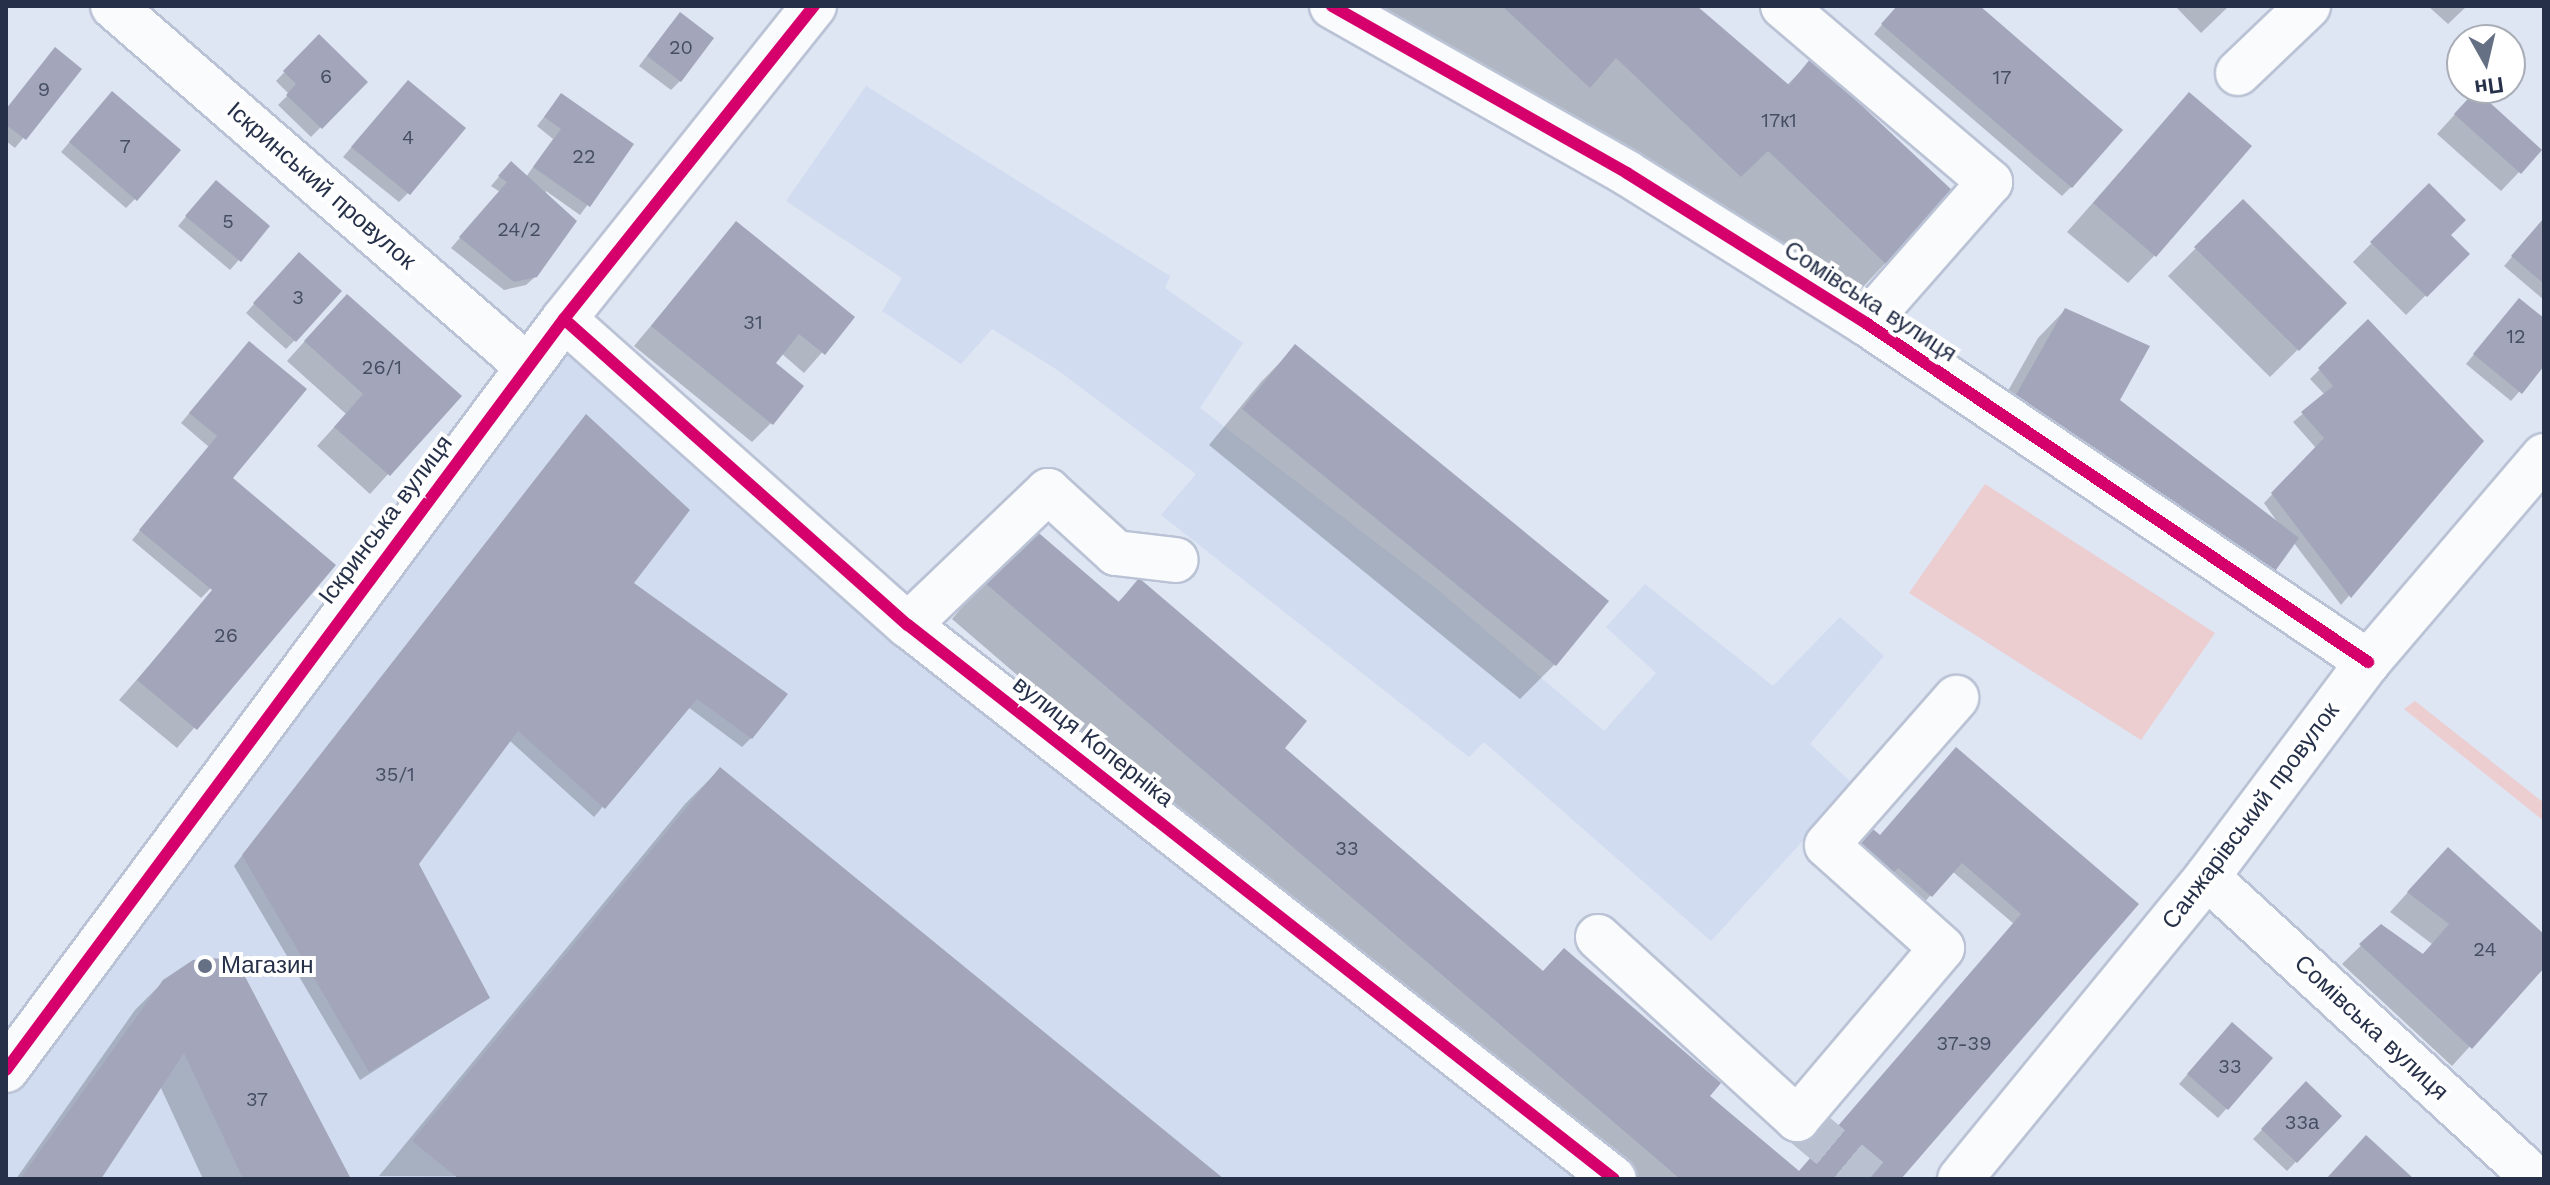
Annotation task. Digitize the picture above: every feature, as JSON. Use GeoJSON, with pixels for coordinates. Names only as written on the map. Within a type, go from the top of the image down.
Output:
{"type":"FeatureCollection","features":[{"type":"Feature","properties":{"kind":"street","name":"Іскринський провулок"},"geometry":{"type":"LineString","coordinates":[[113,6],[527,366]]}},
{"type":"Feature","properties":{"kind":"street","name":"Іскринська вулиця"},"geometry":{"type":"LineString","coordinates":[[6,1070],[527,366],[814,6]]}},
{"type":"Feature","properties":{"kind":"street","name":"Сомівська вулиця"},"geometry":{"type":"LineString","coordinates":[[1332,6],[1627,173],[1866,323],[2368,662]]}},
{"type":"Feature","properties":{"kind":"street"},"geometry":{"type":"LineString","coordinates":[[1783,6],[1990,182],[1866,323]]}},
{"type":"Feature","properties":{"kind":"street"},"geometry":{"type":"LineString","coordinates":[[2238,73],[2308,6]]}},
{"type":"Feature","properties":{"kind":"street","name":"вулиця Коперніка"},"geometry":{"type":"LineString","coordinates":[[564,319],[908,625],[1614,1179]]}},
{"type":"Feature","properties":{"kind":"street","name":"Санжарівський провулок"},"geometry":{"type":"LineString","coordinates":[[1960,1179],[2207,877],[2368,662],[2544,456]]}},
{"type":"Feature","properties":{"kind":"street"},"geometry":{"type":"LineString","coordinates":[[908,625],[1048,491],[1116,553],[1176,560]]}},
{"type":"Feature","properties":{"kind":"street"},"geometry":{"type":"LineString","coordinates":[[1598,937],[1797,1119],[1942,948],[1827,845],[1956,698]]}},
{"type":"Feature","properties":{"kind":"street","name":"Сомівська вулиця"},"geometry":{"type":"LineString","coordinates":[[2207,877],[2535,1179]]}},
{"type":"Feature","properties":{"kind":"shaded area"},"geometry":{"type":"Polygon","coordinates":[[[866,86],[1170,276],[1165,288],[1243,343],[1200,408],[1437,589],[1604,731],[1656,673],[1606,627],[1645,584],[1773,686],[1840,617],[1884,656],[1810,744],[1854,785],[1711,941],[1484,742],[1469,757],[1161,515],[1196,474],[1059,371],[992,329],[961,364],[882,311],[902,278],[786,201],[866,86]]]}},
{"type":"Feature","properties":{"kind":"shaded area"},"geometry":{"type":"Polygon","coordinates":[[[564,319],[1614,1179],[6,1179],[6,1071],[564,319]]]}},
{"type":"Feature","properties":{"kind":"shaded area"},"geometry":{"type":"Polygon","coordinates":[[[1985,484],[2215,633],[2141,740],[1909,593],[1985,484]]]}},
{"type":"Feature","properties":{"kind":"shaded area"},"geometry":{"type":"Polygon","coordinates":[[[2415,701],[2544,803],[2544,821],[2404,709],[2415,701]]]}},
{"type":"Feature","properties":{"kind":"building"},"geometry":{"type":"Polygon","coordinates":[[[1502,6],[1697,6],[1789,85],[1811,58],[1954,192],[1888,266],[1768,151],[1741,177],[1616,58],[1590,88],[1502,6]]]}},
{"type":"Feature","properties":{"kind":"building"},"geometry":{"type":"Polygon","coordinates":[[[1897,6],[1980,6],[2123,130],[2072,188],[1881,24],[1897,6]]]}},
{"type":"Feature","properties":{"kind":"building"},"geometry":{"type":"Polygon","coordinates":[[[680,12],[714,38],[681,82],[647,56],[680,12]]]}},
{"type":"Feature","properties":{"kind":"building"},"geometry":{"type":"Polygon","coordinates":[[[319,34],[368,82],[322,129],[286,95],[296,84],[283,71],[319,34]]]}},
{"type":"Feature","properties":{"kind":"building"},"geometry":{"type":"Polygon","coordinates":[[[55,47],[82,69],[26,140],[6,125],[6,109],[55,47]]]}},
{"type":"Feature","properties":{"kind":"building"},"geometry":{"type":"Polygon","coordinates":[[[408,80],[466,128],[410,195],[351,147],[408,80]]]}},
{"type":"Feature","properties":{"kind":"building"},"geometry":{"type":"Polygon","coordinates":[[[112,91],[181,150],[137,201],[69,142],[112,91]]]}},
{"type":"Feature","properties":{"kind":"building"},"geometry":{"type":"Polygon","coordinates":[[[2189,92],[2252,146],[2156,257],[2093,203],[2189,92]]]}},
{"type":"Feature","properties":{"kind":"building"},"geometry":{"type":"Polygon","coordinates":[[[561,93],[634,144],[590,207],[533,167],[561,129],[544,117],[561,93]]]}},
{"type":"Feature","properties":{"kind":"building"},"geometry":{"type":"Polygon","coordinates":[[[2463,104],[2491,104],[2542,150],[2521,174],[2454,114],[2463,104]]]}},
{"type":"Feature","properties":{"kind":"building"},"geometry":{"type":"Polygon","coordinates":[[[511,161],[577,221],[537,277],[514,282],[459,237],[507,182],[498,176],[511,161]]]}},
{"type":"Feature","properties":{"kind":"building"},"geometry":{"type":"Polygon","coordinates":[[[216,180],[270,226],[241,262],[185,216],[216,180]]]}},
{"type":"Feature","properties":{"kind":"building"},"geometry":{"type":"Polygon","coordinates":[[[2429,183],[2466,220],[2451,235],[2470,254],[2427,297],[2370,242],[2429,183]]]}},
{"type":"Feature","properties":{"kind":"building"},"geometry":{"type":"Polygon","coordinates":[[[2243,199],[2347,303],[2299,351],[2194,247],[2243,199]]]}},
{"type":"Feature","properties":{"kind":"building"},"geometry":{"type":"Polygon","coordinates":[[[2544,218],[2544,284],[2511,256],[2544,218]]]}},
{"type":"Feature","properties":{"kind":"building"},"geometry":{"type":"Polygon","coordinates":[[[736,221],[855,317],[825,355],[799,334],[776,363],[804,386],[773,425],[651,326],[736,221]]]}},
{"type":"Feature","properties":{"kind":"building"},"geometry":{"type":"Polygon","coordinates":[[[299,252],[342,291],[296,342],[253,303],[299,252]]]}},
{"type":"Feature","properties":{"kind":"building"},"geometry":{"type":"Polygon","coordinates":[[[347,294],[462,396],[390,476],[334,427],[363,394],[304,341],[347,294]]]}},
{"type":"Feature","properties":{"kind":"building"},"geometry":{"type":"Polygon","coordinates":[[[2519,298],[2544,318],[2544,366],[2522,394],[2473,354],[2519,298]]]}},
{"type":"Feature","properties":{"kind":"building"},"geometry":{"type":"Polygon","coordinates":[[[2065,308],[2150,346],[2120,400],[2299,538],[2270,578],[2013,400],[2065,308]]]}},
{"type":"Feature","properties":{"kind":"building"},"geometry":{"type":"Polygon","coordinates":[[[2368,319],[2484,441],[2351,598],[2271,493],[2324,438],[2301,412],[2333,386],[2318,368],[2368,319]]]}},
{"type":"Feature","properties":{"kind":"building"},"geometry":{"type":"Polygon","coordinates":[[[249,341],[307,389],[233,478],[336,565],[197,730],[137,680],[212,590],[139,530],[217,436],[189,413],[249,341]]]}},
{"type":"Feature","properties":{"kind":"building"},"geometry":{"type":"Polygon","coordinates":[[[1295,344],[1609,601],[1556,666],[1242,409],[1295,344]]]}},
{"type":"Feature","properties":{"kind":"building"},"geometry":{"type":"Polygon","coordinates":[[[586,414],[690,510],[634,583],[788,694],[752,739],[697,699],[605,809],[518,731],[419,864],[490,998],[369,1072],[242,855],[586,414]]]}},
{"type":"Feature","properties":{"kind":"building"},"geometry":{"type":"Polygon","coordinates":[[[1033,528],[1119,602],[1139,578],[1307,721],[1285,748],[1543,971],[1564,948],[1721,1083],[1710,1096],[1799,1171],[2021,914],[1962,863],[1932,897],[1898,868],[1881,887],[1836,848],[1861,819],[1880,835],[1956,747],[2139,904],[1901,1179],[1680,1179],[985,583],[1033,528]]]}},
{"type":"Feature","properties":{"kind":"building"},"geometry":{"type":"Polygon","coordinates":[[[720,767],[1224,1179],[459,1179],[412,1141],[720,767]]]}},
{"type":"Feature","properties":{"kind":"building"},"geometry":{"type":"Polygon","coordinates":[[[2448,847],[2544,934],[2544,968],[2472,1049],[2359,944],[2381,924],[2423,954],[2449,924],[2407,892],[2448,847]]]}},
{"type":"Feature","properties":{"kind":"building"},"geometry":{"type":"Polygon","coordinates":[[[224,959],[240,967],[351,1179],[243,1179],[184,1053],[101,1179],[20,1179],[163,980],[193,960],[224,959]]]}},
{"type":"Feature","properties":{"kind":"building"},"geometry":{"type":"Polygon","coordinates":[[[2232,1022],[2273,1058],[2228,1110],[2187,1074],[2232,1022]]]}},
{"type":"Feature","properties":{"kind":"building"},"geometry":{"type":"Polygon","coordinates":[[[2306,1081],[2342,1116],[2297,1163],[2261,1129],[2306,1081]]]}},
{"type":"Feature","properties":{"kind":"building"},"geometry":{"type":"Polygon","coordinates":[[[2366,1135],[2414,1179],[2326,1179],[2366,1135]]]}},
{"type":"Feature","properties":{"kind":"tunnel"},"geometry":{"type":"LineString","coordinates":[[1797,1119],[1869,1179]]}},
{"type":"Feature","properties":{"kind":"cycle path"},"geometry":{"type":"LineString","coordinates":[[6,1070],[564,319],[814,6]]}},
{"type":"Feature","properties":{"kind":"cycle path"},"geometry":{"type":"LineString","coordinates":[[1332,6],[1627,173],[1866,323],[2368,662]]}},
{"type":"Feature","properties":{"kind":"cycle path"},"geometry":{"type":"LineString","coordinates":[[564,319],[908,625],[1614,1179]]}},
{"type":"Feature","properties":{"kind":"place","name":"Магазин"},"geometry":{"type":"Point","coordinates":[205,966]}}]}
